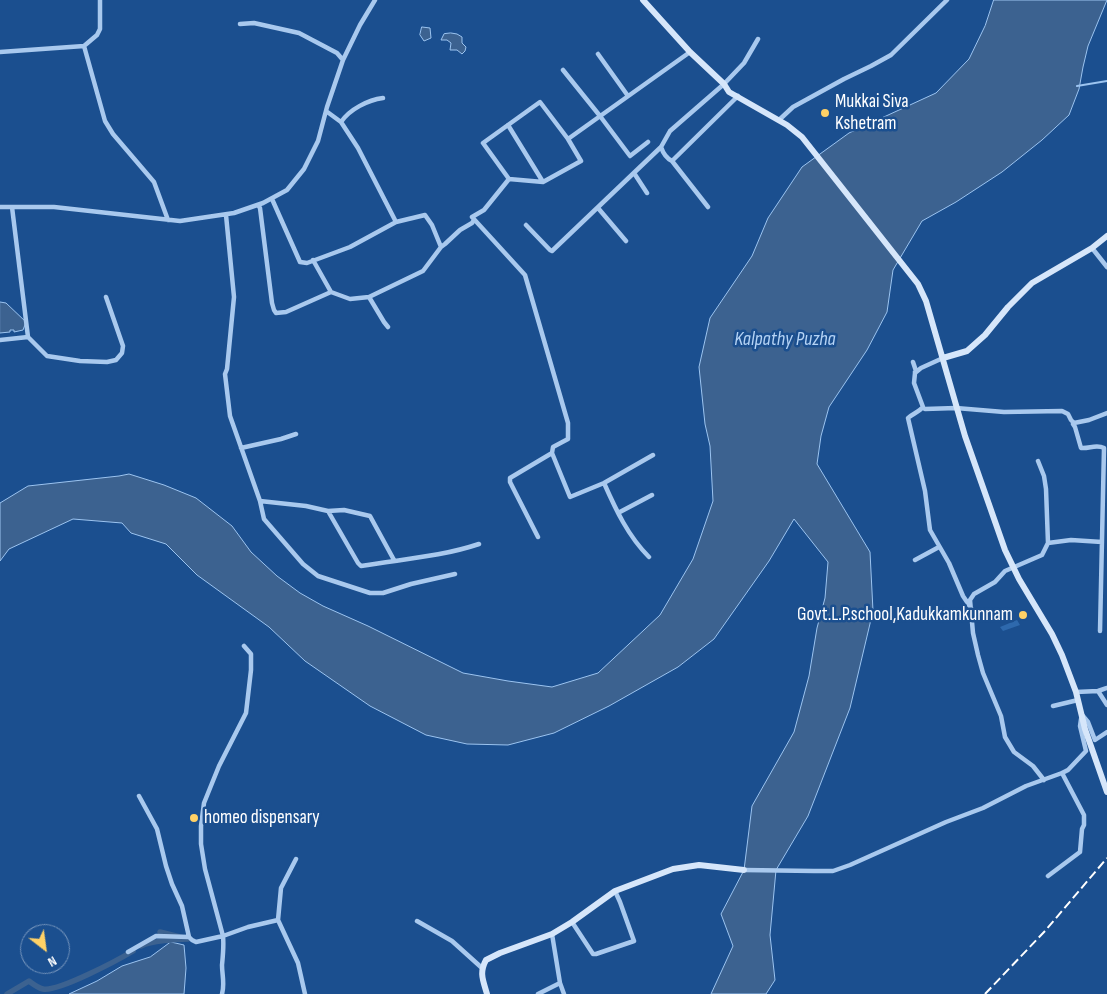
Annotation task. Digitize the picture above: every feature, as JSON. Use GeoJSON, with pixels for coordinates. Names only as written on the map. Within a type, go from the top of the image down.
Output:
{"type":"FeatureCollection","features":[{"type":"Feature","properties":{"kind":"main road"},"geometry":{"type":"LineString","coordinates":[[644,0],[690,52],[724,84],[729,92],[780,120],[802,137],[918,284],[926,302],[965,436],[1005,550],[1019,579],[1052,634],[1062,655],[1076,692],[1085,729],[1107,792]]}},
{"type":"Feature","properties":{"kind":"main road"},"geometry":{"type":"LineString","coordinates":[[943,358],[967,351],[985,335],[1008,307],[1032,283],[1092,248],[1107,236]]}},
{"type":"Feature","properties":{"kind":"main road"},"geometry":{"type":"LineString","coordinates":[[487,994],[482,980],[482,968],[486,960],[552,934],[615,891],[673,869],[699,865],[744,870]]}},
{"type":"Feature","properties":{"kind":"street"},"geometry":{"type":"LineString","coordinates":[[0,52],[84,46],[100,29],[100,0]]}},
{"type":"Feature","properties":{"kind":"street"},"geometry":{"type":"LineString","coordinates":[[0,207],[54,207],[180,222],[234,214],[272,199],[287,190],[304,169],[318,142],[343,60],[375,0]]}},
{"type":"Feature","properties":{"kind":"street"},"geometry":{"type":"LineString","coordinates":[[780,120],[793,107],[890,55],[947,0]]}},
{"type":"Feature","properties":{"kind":"street"},"geometry":{"type":"LineString","coordinates":[[240,24],[254,23],[299,33],[337,53],[343,60]]}},
{"type":"Feature","properties":{"kind":"street"},"geometry":{"type":"LineString","coordinates":[[526,225],[551,251],[661,147],[670,131],[724,84],[744,63],[758,40]]}},
{"type":"Feature","properties":{"kind":"street"},"geometry":{"type":"LineString","coordinates":[[84,46],[105,121],[113,134],[154,182],[168,220]]}},
{"type":"Feature","properties":{"kind":"street"},"geometry":{"type":"LineString","coordinates":[[568,139],[690,52]]}},
{"type":"Feature","properties":{"kind":"street"},"geometry":{"type":"LineString","coordinates":[[598,54],[628,96]]}},
{"type":"Feature","properties":{"kind":"street"},"geometry":{"type":"LineString","coordinates":[[563,70],[630,156],[648,142]]}},
{"type":"Feature","properties":{"kind":"street"},"geometry":{"type":"LineString","coordinates":[[672,161],[738,96]]}},
{"type":"Feature","properties":{"kind":"street"},"geometry":{"type":"LineString","coordinates":[[341,122],[347,114],[372,100],[383,98]]}},
{"type":"Feature","properties":{"kind":"street"},"geometry":{"type":"LineString","coordinates":[[540,102],[568,139],[581,161],[543,182],[508,180],[482,143],[540,102]]}},
{"type":"Feature","properties":{"kind":"street"},"geometry":{"type":"LineString","coordinates":[[326,111],[341,122],[358,148],[396,222]]}},
{"type":"Feature","properties":{"kind":"street"},"geometry":{"type":"LineString","coordinates":[[508,125],[543,182]]}},
{"type":"Feature","properties":{"kind":"street"},"geometry":{"type":"LineString","coordinates":[[661,147],[663,153],[672,161],[708,207]]}},
{"type":"Feature","properties":{"kind":"street"},"geometry":{"type":"LineString","coordinates":[[634,173],[646,193]]}},
{"type":"Feature","properties":{"kind":"street"},"geometry":{"type":"LineString","coordinates":[[313,260],[331,292],[350,299],[369,297],[423,271],[441,246],[460,230],[472,223],[474,220],[472,218],[484,210],[508,180]]}},
{"type":"Feature","properties":{"kind":"street"},"geometry":{"type":"LineString","coordinates":[[272,199],[300,262],[307,263],[350,247],[396,222],[425,215],[432,225],[441,246]]}},
{"type":"Feature","properties":{"kind":"street"},"geometry":{"type":"LineString","coordinates":[[258,205],[260,208],[272,303],[276,313],[286,312],[331,292]]}},
{"type":"Feature","properties":{"kind":"street"},"geometry":{"type":"LineString","coordinates":[[12,207],[28,337],[47,356],[80,361],[107,362],[116,360],[122,353],[123,346],[106,297]]}},
{"type":"Feature","properties":{"kind":"street"},"geometry":{"type":"LineString","coordinates":[[598,208],[626,241]]}},
{"type":"Feature","properties":{"kind":"street"},"geometry":{"type":"LineString","coordinates":[[226,215],[234,297],[225,374],[230,416],[260,500],[264,519],[303,564],[318,576],[370,593],[383,593],[454,574]]}},
{"type":"Feature","properties":{"kind":"street"},"geometry":{"type":"LineString","coordinates":[[474,220],[525,276],[568,424],[568,439],[553,447],[552,453],[570,497],[604,483],[653,456]]}},
{"type":"Feature","properties":{"kind":"street"},"geometry":{"type":"LineString","coordinates":[[1092,248],[1107,267]]}},
{"type":"Feature","properties":{"kind":"street"},"geometry":{"type":"LineString","coordinates":[[369,297],[388,326]]}},
{"type":"Feature","properties":{"kind":"street"},"geometry":{"type":"LineString","coordinates":[[0,340],[28,337]]}},
{"type":"Feature","properties":{"kind":"street"},"geometry":{"type":"LineString","coordinates":[[915,373],[921,368],[943,358]]}},
{"type":"Feature","properties":{"kind":"street"},"geometry":{"type":"LineString","coordinates":[[913,362],[916,371],[914,384],[922,407],[908,418],[925,491],[930,530],[971,608]]}},
{"type":"Feature","properties":{"kind":"street"},"geometry":{"type":"LineString","coordinates":[[925,409],[956,408],[1004,412],[1062,411],[1068,414],[1074,423],[1107,413]]}},
{"type":"Feature","properties":{"kind":"street"},"geometry":{"type":"LineString","coordinates":[[1073,424],[1081,448],[1085,449],[1099,445],[1104,448],[1105,511],[1102,542],[1100,631]]}},
{"type":"Feature","properties":{"kind":"street"},"geometry":{"type":"LineString","coordinates":[[241,448],[296,434]]}},
{"type":"Feature","properties":{"kind":"street"},"geometry":{"type":"LineString","coordinates":[[538,537],[510,482],[510,478],[552,453]]}},
{"type":"Feature","properties":{"kind":"street"},"geometry":{"type":"LineString","coordinates":[[1038,461],[1044,476],[1046,489],[1048,542],[1042,555],[1005,571],[995,582],[974,594],[970,600],[973,634],[978,655],[1000,716],[1005,737],[1014,752],[1033,766],[1044,780]]}},
{"type":"Feature","properties":{"kind":"street"},"geometry":{"type":"LineString","coordinates":[[604,483],[632,537],[649,557]]}},
{"type":"Feature","properties":{"kind":"street"},"geometry":{"type":"LineString","coordinates":[[618,513],[652,495]]}},
{"type":"Feature","properties":{"kind":"street"},"geometry":{"type":"LineString","coordinates":[[260,500],[328,511],[344,510],[370,516],[394,560]]}},
{"type":"Feature","properties":{"kind":"street"},"geometry":{"type":"LineString","coordinates":[[328,511],[361,566],[434,556],[479,544]]}},
{"type":"Feature","properties":{"kind":"street"},"geometry":{"type":"LineString","coordinates":[[1048,542],[1071,540],[1102,542]]}},
{"type":"Feature","properties":{"kind":"street"},"geometry":{"type":"LineString","coordinates":[[915,560],[940,547]]}},
{"type":"Feature","properties":{"kind":"street"},"geometry":{"type":"LineString","coordinates":[[1101,571],[1107,570]]}},
{"type":"Feature","properties":{"kind":"street"},"geometry":{"type":"LineString","coordinates":[[222,994],[224,988],[222,965],[223,936],[205,869],[201,844],[201,826],[204,803],[219,766],[246,713],[252,670],[251,654],[244,646]]}},
{"type":"Feature","properties":{"kind":"street"},"geometry":{"type":"LineString","coordinates":[[1076,692],[1098,691],[1107,688]]}},
{"type":"Feature","properties":{"kind":"street"},"geometry":{"type":"LineString","coordinates":[[1098,691],[1107,705]]}},
{"type":"Feature","properties":{"kind":"street"},"geometry":{"type":"LineString","coordinates":[[1053,706],[1078,700]]}},
{"type":"Feature","properties":{"kind":"street"},"geometry":{"type":"LineString","coordinates":[[744,870],[814,871],[833,870],[850,865],[946,822],[978,811],[1026,786],[1062,773],[1068,770],[1086,750],[1080,726],[1082,715]]}},
{"type":"Feature","properties":{"kind":"street"},"geometry":{"type":"LineString","coordinates":[[1082,715],[1088,722],[1095,740],[1107,732]]}},
{"type":"Feature","properties":{"kind":"street"},"geometry":{"type":"LineString","coordinates":[[1048,876],[1080,852],[1084,824],[1084,815],[1062,773]]}},
{"type":"Feature","properties":{"kind":"street"},"geometry":{"type":"LineString","coordinates":[[139,796],[157,829],[166,866],[182,906],[189,937],[192,940],[196,942],[223,936],[248,926],[278,920]]}},
{"type":"Feature","properties":{"kind":"street"},"geometry":{"type":"LineString","coordinates":[[296,859],[281,888],[278,920],[298,963],[305,994]]}},
{"type":"Feature","properties":{"kind":"street"},"geometry":{"type":"LineString","coordinates":[[572,922],[592,954],[634,941],[615,891]]}},
{"type":"Feature","properties":{"kind":"street"},"geometry":{"type":"LineString","coordinates":[[417,920],[452,941],[482,968]]}},
{"type":"Feature","properties":{"kind":"street"},"geometry":{"type":"LineString","coordinates":[[552,934],[560,983],[564,994]]}},
{"type":"Feature","properties":{"kind":"street"},"geometry":{"type":"LineString","coordinates":[[128,952],[156,936],[189,937]]}},
{"type":"Feature","properties":{"kind":"street"},"geometry":{"type":"LineString","coordinates":[[538,994],[560,983]]}},
{"type":"Feature","properties":{"kind":"shaded area"},"geometry":{"type":"Polygon","coordinates":[[[1017,620],[1020,625],[1003,631],[1000,627],[1017,620]]]}},
{"type":"Feature","properties":{"kind":"water","name":"Kalpathy Puzha"},"geometry":{"type":"Polygon","coordinates":[[[994,0],[1107,0],[1088,46],[1079,89],[1069,115],[1042,140],[1002,172],[956,202],[922,221],[893,270],[887,312],[867,350],[829,407],[821,436],[817,464],[870,552],[873,611],[850,708],[808,816],[776,870],[770,935],[775,980],[766,994],[711,994],[733,946],[721,914],[744,870],[752,806],[794,732],[809,676],[817,628],[825,598],[828,562],[794,519],[769,561],[714,639],[678,667],[609,706],[554,733],[508,745],[467,744],[426,735],[370,706],[305,661],[269,627],[197,575],[166,544],[131,533],[122,523],[73,519],[9,549],[0,561],[0,503],[28,486],[129,474],[196,498],[232,526],[251,552],[277,576],[300,593],[323,606],[463,673],[552,687],[598,673],[660,615],[693,559],[713,501],[710,446],[705,424],[699,367],[710,318],[752,256],[768,218],[802,167],[849,133],[936,93],[969,59],[985,26],[994,0]]]}},
{"type":"Feature","properties":{"kind":"water"},"geometry":{"type":"Polygon","coordinates":[[[422,27],[430,28],[431,38],[424,41],[420,35],[422,27]]]}},
{"type":"Feature","properties":{"kind":"water"},"geometry":{"type":"Polygon","coordinates":[[[451,33],[462,37],[462,43],[466,47],[462,54],[457,50],[450,50],[451,43],[447,40],[441,40],[444,34],[451,33]]]}},
{"type":"Feature","properties":{"kind":"water"},"geometry":{"type":"Polygon","coordinates":[[[0,302],[6,303],[26,322],[23,330],[14,332],[14,330],[10,330],[10,332],[0,333],[0,302]]]}},
{"type":"Feature","properties":{"kind":"water"},"geometry":{"type":"Polygon","coordinates":[[[171,942],[184,945],[186,968],[184,994],[69,994],[97,981],[122,966],[150,957],[171,942]]]}},
{"type":"Feature","properties":{"kind":"waterway"},"geometry":{"type":"LineString","coordinates":[[1077,86],[1107,81]]}},
{"type":"Feature","properties":{"kind":"waterway"},"geometry":{"type":"LineString","coordinates":[[141,946],[157,942],[188,939],[160,932]]}},
{"type":"Feature","properties":{"kind":"waterway"},"geometry":{"type":"LineString","coordinates":[[7,994],[29,981],[43,989],[61,986],[133,951]]}},
{"type":"Feature","properties":{"kind":"railway"},"geometry":{"type":"LineString","coordinates":[[985,994],[1045,931],[1107,858]]}},
{"type":"Feature","properties":{"kind":"place","name":"Mukkai Siva Kshetram"},"geometry":{"type":"Point","coordinates":[825,113]}},
{"type":"Feature","properties":{"kind":"place","name":"Govt.L.P.school,Kadukkamkunnam"},"geometry":{"type":"Point","coordinates":[1023,615]}},
{"type":"Feature","properties":{"kind":"place","name":"homeo dispensary"},"geometry":{"type":"Point","coordinates":[194,818]}}]}
